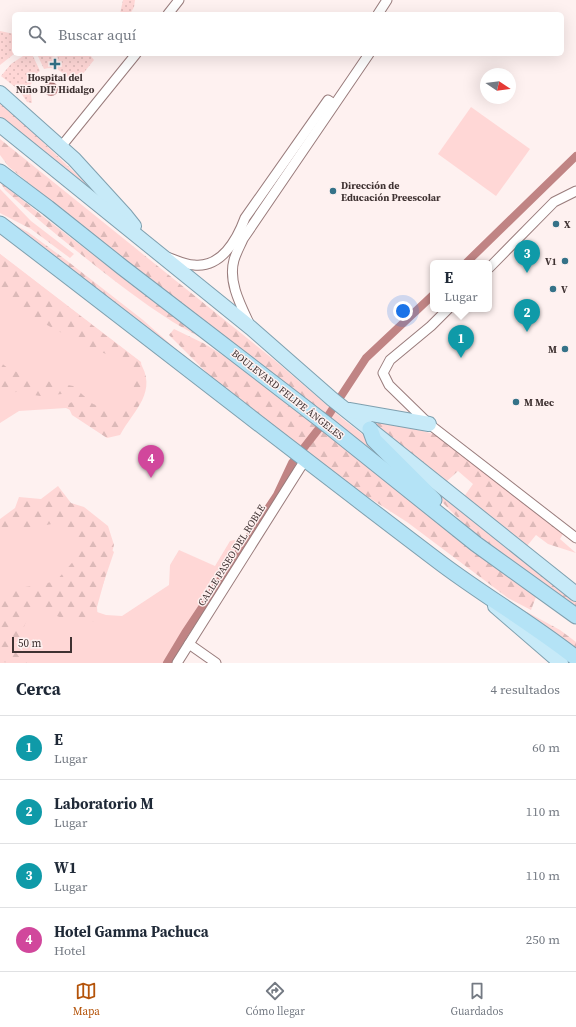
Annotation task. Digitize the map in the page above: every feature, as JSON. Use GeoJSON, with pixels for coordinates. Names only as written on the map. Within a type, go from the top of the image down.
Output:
{"type":"FeatureCollection","features":[{"type":"Feature","properties":{"kind":"highway"},"geometry":{"type":"LineString","coordinates":[[0,163],[5,169],[39,197],[48,208]]}},
{"type":"Feature","properties":{"kind":"highway","name":"BOULEVARD FELIPE ÁNGELES"},"geometry":{"type":"LineString","coordinates":[[0,172],[330,427],[476,544],[576,616]]}},
{"type":"Feature","properties":{"kind":"highway"},"geometry":{"type":"LineString","coordinates":[[0,224],[300,456],[471,585],[557,643],[576,658]]}},
{"type":"Feature","properties":{"kind":"highway"},"geometry":{"type":"LineString","coordinates":[[370,429],[374,440],[476,544]]}},
{"type":"Feature","properties":{"kind":"main road"},"geometry":{"type":"LineString","coordinates":[[0,93],[74,159],[126,216],[147,244]]}},
{"type":"Feature","properties":{"kind":"main road"},"geometry":{"type":"LineString","coordinates":[[0,125],[251,328],[332,399],[576,594]]}},
{"type":"Feature","properties":{"kind":"main road"},"geometry":{"type":"LineString","coordinates":[[347,410],[429,424]]}},
{"type":"Feature","properties":{"kind":"main road"},"geometry":{"type":"LineString","coordinates":[[471,585],[513,623],[561,663]]}},
{"type":"Feature","properties":{"kind":"street"},"geometry":{"type":"LineString","coordinates":[[170,12],[179,0]]}},
{"type":"Feature","properties":{"kind":"street"},"geometry":{"type":"LineString","coordinates":[[379,12],[387,0]]}},
{"type":"Feature","properties":{"kind":"street"},"geometry":{"type":"LineString","coordinates":[[60,148],[134,56]]}},
{"type":"Feature","properties":{"kind":"street"},"geometry":{"type":"LineString","coordinates":[[158,253],[193,265],[208,265],[230,248],[236,239],[245,218],[331,102],[367,56]]}},
{"type":"Feature","properties":{"kind":"street"},"geometry":{"type":"LineString","coordinates":[[251,328],[240,305],[233,280],[234,260],[243,240],[331,102]]}},
{"type":"Feature","properties":{"kind":"street"},"geometry":{"type":"LineString","coordinates":[[492,265],[554,202],[576,191]]}},
{"type":"Feature","properties":{"kind":"street"},"geometry":{"type":"LineString","coordinates":[[445,312],[431,326],[390,360],[383,373],[389,386],[429,424],[576,538]]}},
{"type":"Feature","properties":{"kind":"street","name":"CALLE PASEO DEL ROBLE"},"geometry":{"type":"LineString","coordinates":[[177,663],[284,492],[300,456]]}},
{"type":"Feature","properties":{"kind":"street"},"geometry":{"type":"LineString","coordinates":[[189,644],[216,663]]}},
{"type":"Feature","properties":{"kind":"green space"},"geometry":{"type":"Polygon","coordinates":[[[123,0],[135,0],[131,12],[120,12],[123,0]]]}},
{"type":"Feature","properties":{"kind":"green space"},"geometry":{"type":"Polygon","coordinates":[[[0,31],[12,34],[12,56],[0,65],[0,31]]]}},
{"type":"Feature","properties":{"kind":"green space"},"geometry":{"type":"Polygon","coordinates":[[[23,56],[33,56],[40,71],[36,74],[30,86],[32,103],[27,102],[19,90],[1,76],[11,64],[23,56]]]}},
{"type":"Feature","properties":{"kind":"green space"},"geometry":{"type":"Polygon","coordinates":[[[38,56],[91,56],[94,60],[77,81],[68,78],[55,68],[44,69],[38,56]]]}},
{"type":"Feature","properties":{"kind":"green space"},"geometry":{"type":"Polygon","coordinates":[[[0,101],[118,214],[0,120],[0,101]]]}},
{"type":"Feature","properties":{"kind":"green space"},"geometry":{"type":"Polygon","coordinates":[[[471,107],[530,149],[496,196],[438,154],[471,107]]]}},
{"type":"Feature","properties":{"kind":"green space"},"geometry":{"type":"Polygon","coordinates":[[[0,139],[278,363],[343,419],[379,447],[417,488],[104,244],[9,167],[0,155],[0,139]]]}},
{"type":"Feature","properties":{"kind":"green space"},"geometry":{"type":"Polygon","coordinates":[[[0,182],[199,335],[198,336],[185,329],[160,314],[114,280],[65,242],[5,190],[0,182]]]}},
{"type":"Feature","properties":{"kind":"green space"},"geometry":{"type":"Polygon","coordinates":[[[0,189],[31,221],[74,254],[70,258],[31,229],[0,213],[0,189]]]}},
{"type":"Feature","properties":{"kind":"green space"},"geometry":{"type":"Polygon","coordinates":[[[6,220],[28,232],[66,260],[143,320],[177,350],[176,352],[6,220]]]}},
{"type":"Feature","properties":{"kind":"green space"},"geometry":{"type":"Polygon","coordinates":[[[0,254],[141,362],[144,389],[108,428],[66,408],[19,411],[0,423],[0,254]]]}},
{"type":"Feature","properties":{"kind":"green space"},"geometry":{"type":"Polygon","coordinates":[[[0,254],[139,361],[144,372],[146,382],[145,391],[137,409],[120,435],[107,438],[72,415],[67,404],[78,400],[73,393],[40,396],[17,392],[0,393],[0,362],[9,369],[36,379],[73,386],[93,404],[119,413],[131,398],[135,379],[115,357],[92,349],[32,317],[0,288],[0,254]]]}},
{"type":"Feature","properties":{"kind":"green space"},"geometry":{"type":"Polygon","coordinates":[[[174,329],[205,344],[224,356],[526,588],[536,597],[531,610],[508,598],[407,522],[343,481],[217,383],[169,335],[174,329]]]}},
{"type":"Feature","properties":{"kind":"green space"},"geometry":{"type":"Polygon","coordinates":[[[360,413],[437,435],[563,534],[560,539],[576,553],[548,544],[536,535],[527,546],[463,498],[473,484],[458,471],[446,482],[360,413]]]}},
{"type":"Feature","properties":{"kind":"green space"},"geometry":{"type":"Polygon","coordinates":[[[58,486],[71,503],[84,507],[108,526],[114,545],[97,607],[98,621],[64,619],[34,602],[17,644],[5,638],[20,658],[27,663],[0,662],[0,594],[16,588],[56,581],[78,556],[78,537],[57,523],[14,531],[0,541],[0,519],[15,508],[19,497],[41,499],[58,486]]]}},
{"type":"Feature","properties":{"kind":"green space"},"geometry":{"type":"Polygon","coordinates":[[[432,486],[576,599],[576,612],[473,533],[436,496],[432,486]]]}},
{"type":"Feature","properties":{"kind":"green space"},"geometry":{"type":"Polygon","coordinates":[[[29,501],[101,539],[114,552],[94,611],[106,615],[122,616],[169,585],[170,565],[179,550],[215,566],[230,541],[244,538],[164,663],[0,663],[0,522],[29,501]]]}},
{"type":"Feature","properties":{"kind":"green space"},"geometry":{"type":"Polygon","coordinates":[[[527,612],[560,630],[576,642],[576,650],[526,613],[527,612]]]}},
{"type":"Feature","properties":{"kind":"water"},"geometry":{"type":"Polygon","coordinates":[[[48,82],[54,82],[58,86],[58,92],[54,96],[48,96],[44,92],[44,86],[48,82]]]}},
{"type":"Feature","properties":{"kind":"waterway"},"geometry":{"type":"LineString","coordinates":[[469,260],[576,156]]}},
{"type":"Feature","properties":{"kind":"waterway"},"geometry":{"type":"LineString","coordinates":[[167,663],[185,633],[277,495],[292,463],[324,422],[366,358],[430,298]]}},
{"type":"Feature","properties":{"kind":"place","name":"Hospital del Niño DIF Hidalgo"},"geometry":{"type":"Point","coordinates":[55,64]}},
{"type":"Feature","properties":{"kind":"place","name":"Dirección de Educación Preescolar"},"geometry":{"type":"Point","coordinates":[333,191]}},
{"type":"Feature","properties":{"kind":"place","name":"X"},"geometry":{"type":"Point","coordinates":[556,224]}},
{"type":"Feature","properties":{"kind":"place","name":"V1"},"geometry":{"type":"Point","coordinates":[565,261]}},
{"type":"Feature","properties":{"kind":"place","name":"W1"},"geometry":{"type":"Point","coordinates":[527,273]}},
{"type":"Feature","properties":{"kind":"place","name":"V"},"geometry":{"type":"Point","coordinates":[553,289]}},
{"type":"Feature","properties":{"kind":"place","name":"Laboratorio M"},"geometry":{"type":"Point","coordinates":[527,332]}},
{"type":"Feature","properties":{"kind":"place","name":"M"},"geometry":{"type":"Point","coordinates":[565,349]}},
{"type":"Feature","properties":{"kind":"place","name":"E"},"geometry":{"type":"Point","coordinates":[461,358]}},
{"type":"Feature","properties":{"kind":"place","name":"M Mec"},"geometry":{"type":"Point","coordinates":[516,402]}},
{"type":"Feature","properties":{"kind":"place","name":"Hotel Gamma Pachuca"},"geometry":{"type":"Point","coordinates":[151,478]}}]}
